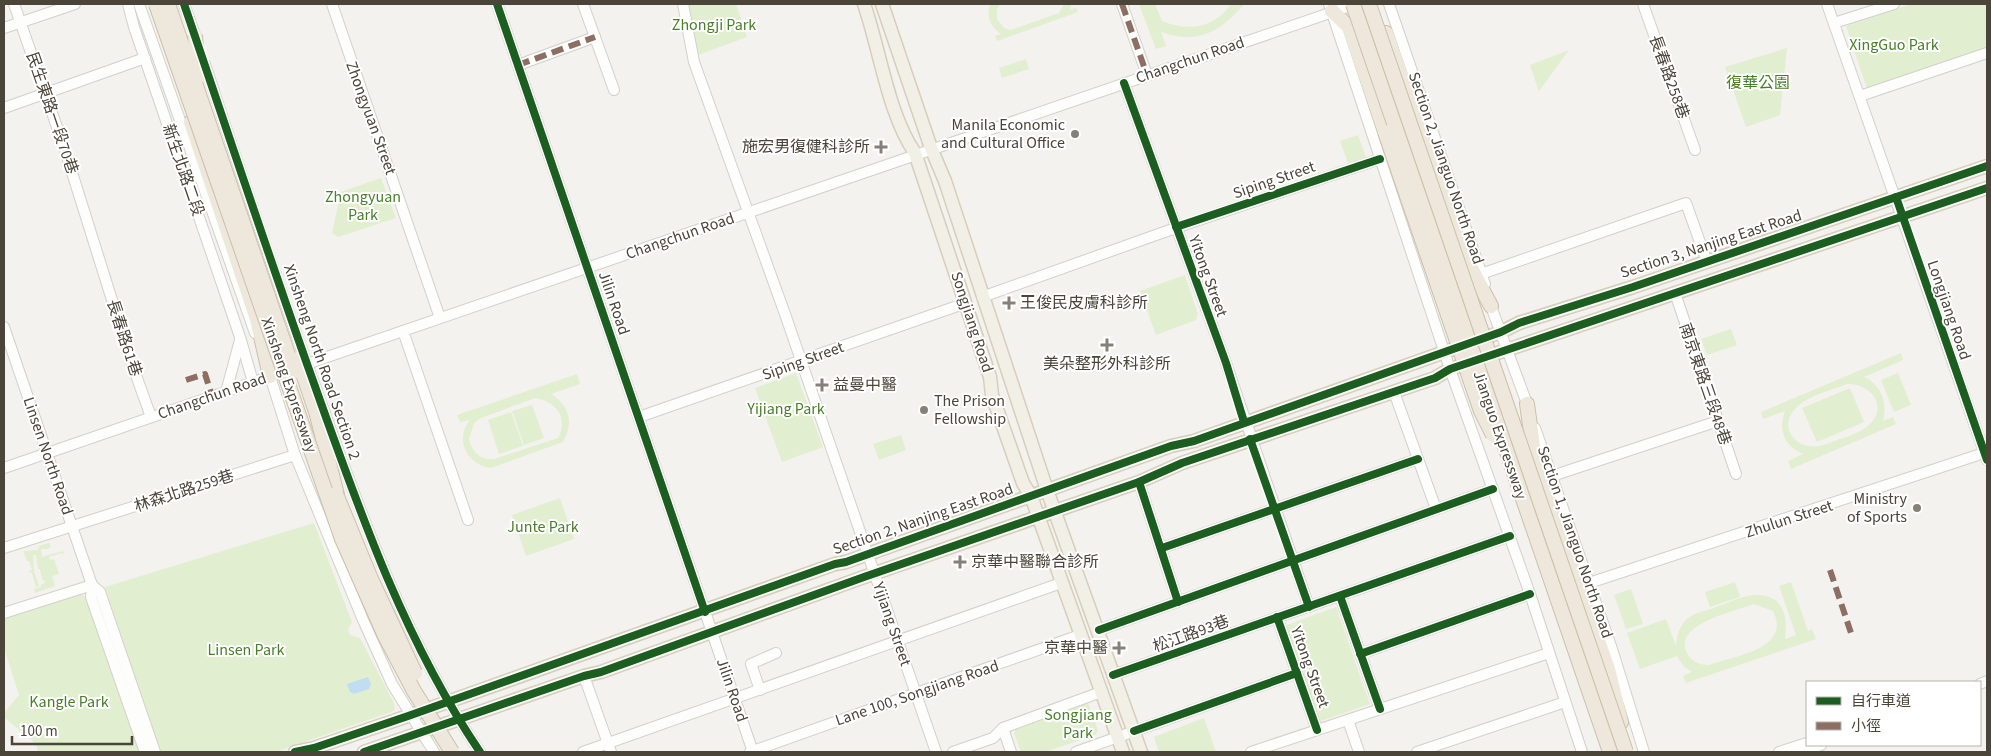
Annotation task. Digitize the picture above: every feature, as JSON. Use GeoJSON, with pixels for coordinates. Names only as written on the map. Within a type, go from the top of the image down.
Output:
{"type":"FeatureCollection","features":[{"type":"Feature","properties":{"kind":"highway","name":"Xinsheng Expressway"},"geometry":{"type":"LineString","coordinates":[[156,4],[342,539],[385,636],[414,691],[452,752]]}},
{"type":"Feature","properties":{"kind":"highway","name":"Xinsheng Expressway"},"geometry":{"type":"LineString","coordinates":[[168,4],[338,501],[370,579],[422,687],[462,752]]}},
{"type":"Feature","properties":{"kind":"highway","name":"Jianguo Expressway"},"geometry":{"type":"LineString","coordinates":[[1354,4],[1610,752]]}},
{"type":"Feature","properties":{"kind":"highway","name":"Jianguo Expressway"},"geometry":{"type":"LineString","coordinates":[[1369,4],[1627,752]]}},
{"type":"Feature","properties":{"kind":"highway"},"geometry":{"type":"LineString","coordinates":[[1376,4],[1465,257],[1491,306]]}},
{"type":"Feature","properties":{"kind":"highway"},"geometry":{"type":"LineString","coordinates":[[1330,7],[1349,27],[1481,411],[1514,474]]}},
{"type":"Feature","properties":{"kind":"highway"},"geometry":{"type":"LineString","coordinates":[[195,35],[197,60],[316,415],[338,501]]}},
{"type":"Feature","properties":{"kind":"highway"},"geometry":{"type":"LineString","coordinates":[[172,51],[198,146],[257,319],[270,376]]}},
{"type":"Feature","properties":{"kind":"highway"},"geometry":{"type":"LineString","coordinates":[[1527,404],[1536,461],[1608,669],[1627,752]]}},
{"type":"Feature","properties":{"kind":"main road","name":"Songjiang Road"},"geometry":{"type":"LineString","coordinates":[[864,4],[898,117],[907,141],[915,154],[966,303],[990,377],[992,395],[1023,483],[1031,496],[1123,752]]}},
{"type":"Feature","properties":{"kind":"main road","name":"Songjiang Road"},"geometry":{"type":"LineString","coordinates":[[882,4],[931,148],[939,164],[1047,490],[1099,630],[1100,639],[1141,752]]}},
{"type":"Feature","properties":{"kind":"main road","name":"Section 3, Nanjing East Road"},"geometry":{"type":"LineString","coordinates":[[1445,351],[1500,332],[1519,323],[1707,262],[1987,166]]}},
{"type":"Feature","properties":{"kind":"main road"},"geometry":{"type":"LineString","coordinates":[[364,752],[392,748],[421,732],[584,676],[601,672],[874,573],[1139,482],[1182,463],[1250,439],[1394,392],[1435,378],[1450,369],[1987,188]]}},
{"type":"Feature","properties":{"kind":"main road","name":"Section 2, Nanjing East Road"},"geometry":{"type":"LineString","coordinates":[[296,752],[314,748],[449,702],[705,612],[719,604],[1445,351]]}},
{"type":"Feature","properties":{"kind":"street","name":"民生東路一段70巷"},"geometry":{"type":"LineString","coordinates":[[14,4],[46,93],[98,258]]}},
{"type":"Feature","properties":{"kind":"street"},"geometry":{"type":"LineString","coordinates":[[4,28],[75,4]]}},
{"type":"Feature","properties":{"kind":"street","name":"新生北路二段"},"geometry":{"type":"LineString","coordinates":[[128,4],[240,336],[253,382]]}},
{"type":"Feature","properties":{"kind":"street"},"geometry":{"type":"LineString","coordinates":[[140,4],[270,376],[295,455],[363,620],[392,684],[434,752]]}},
{"type":"Feature","properties":{"kind":"street","name":"Xinsheng North Road Section 2"},"geometry":{"type":"LineString","coordinates":[[184,4],[287,310],[382,567],[449,702],[480,752]]}},
{"type":"Feature","properties":{"kind":"street","name":"Zhongyuan Street"},"geometry":{"type":"LineString","coordinates":[[332,4],[440,318]]}},
{"type":"Feature","properties":{"kind":"street","name":"Jilin Road"},"geometry":{"type":"LineString","coordinates":[[497,4],[752,752]]}},
{"type":"Feature","properties":{"kind":"street"},"geometry":{"type":"LineString","coordinates":[[582,4],[614,90]]}},
{"type":"Feature","properties":{"kind":"street","name":"Yijiang Street"},"geometry":{"type":"LineString","coordinates":[[683,4],[694,62],[801,362],[936,752]]}},
{"type":"Feature","properties":{"kind":"street"},"geometry":{"type":"LineString","coordinates":[[1122,4],[1147,75]]}},
{"type":"Feature","properties":{"kind":"street","name":"Changchun Road"},"geometry":{"type":"LineString","coordinates":[[4,468],[1124,83],[1330,7],[1354,4]]}},
{"type":"Feature","properties":{"kind":"street","name":"Section 2, Jianguo North Road"},"geometry":{"type":"LineString","coordinates":[[1389,4],[1500,332]]}},
{"type":"Feature","properties":{"kind":"street","name":"長春路258巷"},"geometry":{"type":"LineString","coordinates":[[1643,4],[1695,150]]}},
{"type":"Feature","properties":{"kind":"street","name":"Longjiang Road"},"geometry":{"type":"LineString","coordinates":[[1827,4],[1986,455]]}},
{"type":"Feature","properties":{"kind":"street"},"geometry":{"type":"LineString","coordinates":[[1834,23],[1894,4]]}},
{"type":"Feature","properties":{"kind":"street"},"geometry":{"type":"LineString","coordinates":[[1330,7],[1450,369],[1530,594],[1582,752]]}},
{"type":"Feature","properties":{"kind":"street"},"geometry":{"type":"LineString","coordinates":[[518,64],[595,37]]}},
{"type":"Feature","properties":{"kind":"street"},"geometry":{"type":"LineString","coordinates":[[1860,96],[1987,53]]}},
{"type":"Feature","properties":{"kind":"street"},"geometry":{"type":"LineString","coordinates":[[4,108],[145,58]]}},
{"type":"Feature","properties":{"kind":"street","name":"Yitong Street"},"geometry":{"type":"LineString","coordinates":[[1124,83],[1309,607]]}},
{"type":"Feature","properties":{"kind":"street","name":"Siping Street"},"geometry":{"type":"LineString","coordinates":[[982,297],[1176,227],[1380,159]]}},
{"type":"Feature","properties":{"kind":"street"},"geometry":{"type":"LineString","coordinates":[[1481,274],[1686,203],[1707,262]]}},
{"type":"Feature","properties":{"kind":"street","name":"長春路61巷"},"geometry":{"type":"LineString","coordinates":[[98,258],[151,418]]}},
{"type":"Feature","properties":{"kind":"street","name":"南京東路三段48巷"},"geometry":{"type":"LineString","coordinates":[[1675,294],[1736,474]]}},
{"type":"Feature","properties":{"kind":"street","name":"Siping Street"},"geometry":{"type":"LineString","coordinates":[[639,417],[966,303]]}},
{"type":"Feature","properties":{"kind":"street","name":"Linsen North Road"},"geometry":{"type":"LineString","coordinates":[[4,327],[92,586],[91,597],[145,752]]}},
{"type":"Feature","properties":{"kind":"street"},"geometry":{"type":"LineString","coordinates":[[403,331],[468,520]]}},
{"type":"Feature","properties":{"kind":"street","name":"Section 1, Jianguo North Road"},"geometry":{"type":"LineString","coordinates":[[1500,332],[1589,582],[1644,752]]}},
{"type":"Feature","properties":{"kind":"street","name":"新生北路二段"},"geometry":{"type":"LineString","coordinates":[[226,392],[240,347],[240,336]]}},
{"type":"Feature","properties":{"kind":"street"},"geometry":{"type":"LineString","coordinates":[[1394,392],[1436,509]]}},
{"type":"Feature","properties":{"kind":"street"},"geometry":{"type":"LineString","coordinates":[[1552,476],[1718,421]]}},
{"type":"Feature","properties":{"kind":"street"},"geometry":{"type":"LineString","coordinates":[[319,515],[338,501],[344,493],[332,460],[337,449]]}},
{"type":"Feature","properties":{"kind":"street","name":"林森北路259巷"},"geometry":{"type":"LineString","coordinates":[[4,548],[295,455]]}},
{"type":"Feature","properties":{"kind":"street","name":"Zhulun Street"},"geometry":{"type":"LineString","coordinates":[[1589,582],[1986,455]]}},
{"type":"Feature","properties":{"kind":"street"},"geometry":{"type":"LineString","coordinates":[[1162,548],[1418,459]]}},
{"type":"Feature","properties":{"kind":"street"},"geometry":{"type":"LineString","coordinates":[[1139,482],[1178,602]]}},
{"type":"Feature","properties":{"kind":"street"},"geometry":{"type":"LineString","coordinates":[[1099,630],[1493,489]]}},
{"type":"Feature","properties":{"kind":"street","name":"Yitong Street"},"geometry":{"type":"LineString","coordinates":[[1510,536],[1277,618],[1318,730],[1549,653]]}},
{"type":"Feature","properties":{"kind":"street"},"geometry":{"type":"LineString","coordinates":[[582,752],[609,748],[735,698],[1061,583]]}},
{"type":"Feature","properties":{"kind":"street"},"geometry":{"type":"LineString","coordinates":[[4,613],[92,586]]}},
{"type":"Feature","properties":{"kind":"street","name":"Linsen North Road"},"geometry":{"type":"LineString","coordinates":[[92,586],[100,592],[155,752]]}},
{"type":"Feature","properties":{"kind":"street"},"geometry":{"type":"LineString","coordinates":[[1360,654],[1530,594]]}},
{"type":"Feature","properties":{"kind":"street"},"geometry":{"type":"LineString","coordinates":[[1340,596],[1380,709]]}},
{"type":"Feature","properties":{"kind":"street"},"geometry":{"type":"LineString","coordinates":[[363,620],[382,612],[395,611],[418,658],[431,667]]}},
{"type":"Feature","properties":{"kind":"street","name":"松江路93巷"},"geometry":{"type":"LineString","coordinates":[[1113,675],[1277,618]]}},
{"type":"Feature","properties":{"kind":"street","name":"Lane 100, Songjiang Road"},"geometry":{"type":"LineString","coordinates":[[752,752],[1080,635]]}},
{"type":"Feature","properties":{"kind":"street"},"geometry":{"type":"LineString","coordinates":[[760,690],[752,664],[776,653]]}},
{"type":"Feature","properties":{"kind":"street"},"geometry":{"type":"LineString","coordinates":[[1076,752],[1297,673]]}},
{"type":"Feature","properties":{"kind":"street"},"geometry":{"type":"LineString","coordinates":[[584,676],[609,748]]}},
{"type":"Feature","properties":{"kind":"street"},"geometry":{"type":"LineString","coordinates":[[953,752],[993,738],[1003,728],[1101,692]]}},
{"type":"Feature","properties":{"kind":"street"},"geometry":{"type":"LineString","coordinates":[[1417,752],[1564,702]]}},
{"type":"Feature","properties":{"kind":"street","name":"Yitong Street"},"geometry":{"type":"LineString","coordinates":[[1348,720],[1359,752]]}},
{"type":"Feature","properties":{"kind":"street"},"geometry":{"type":"LineString","coordinates":[[1003,728],[1011,752]]}},
{"type":"Feature","properties":{"kind":"street"},"geometry":{"type":"LineString","coordinates":[[1251,752],[1318,730]]}},
{"type":"Feature","properties":{"kind":"street"},"geometry":{"type":"LineString","coordinates":[[1779,752],[1806,742]]}},
{"type":"Feature","properties":{"kind":"street"},"geometry":{"type":"LineString","coordinates":[[1799,752],[1818,746]]}},
{"type":"Feature","properties":{"kind":"green space","name":"Zhongji Park"},"geometry":{"type":"Polygon","coordinates":[[[687,4],[736,4],[747,37],[698,55],[687,4]]]}},
{"type":"Feature","properties":{"kind":"green space"},"geometry":{"type":"Polygon","coordinates":[[[990,4],[1000,4],[997,9],[997,19],[1004,28],[1011,30],[1059,13],[1064,4],[1071,4],[1070,10],[1076,8],[1078,12],[997,41],[995,36],[1001,34],[990,21],[988,13],[990,4]]]}},
{"type":"Feature","properties":{"kind":"green space"},"geometry":{"type":"Polygon","coordinates":[[[1139,4],[1155,4],[1162,21],[1191,27],[1209,23],[1225,12],[1231,4],[1244,4],[1226,22],[1217,29],[1207,33],[1186,37],[1161,32],[1166,46],[1156,49],[1139,4]]]}},
{"type":"Feature","properties":{"kind":"green space","name":"XingGuo Park"},"geometry":{"type":"Polygon","coordinates":[[[1911,4],[1987,4],[1987,48],[1867,89],[1846,26],[1911,4]]]}},
{"type":"Feature","properties":{"kind":"green space","name":"復華公園"},"geometry":{"type":"Polygon","coordinates":[[[1787,48],[1780,115],[1746,127],[1725,67],[1787,48]]]}},
{"type":"Feature","properties":{"kind":"green space"},"geometry":{"type":"Polygon","coordinates":[[[1569,50],[1539,91],[1539,92],[1530,65],[1569,50]]]}},
{"type":"Feature","properties":{"kind":"green space"},"geometry":{"type":"Polygon","coordinates":[[[1026,59],[1029,69],[1002,78],[999,68],[1026,59]]]}},
{"type":"Feature","properties":{"kind":"green space"},"geometry":{"type":"Polygon","coordinates":[[[1358,135],[1366,157],[1348,163],[1340,141],[1358,135]]]}},
{"type":"Feature","properties":{"kind":"green space","name":"Zhongyuan Park"},"geometry":{"type":"Polygon","coordinates":[[[381,178],[396,218],[338,237],[332,233],[341,192],[381,178]]]}},
{"type":"Feature","properties":{"kind":"green space"},"geometry":{"type":"Polygon","coordinates":[[[1185,275],[1198,314],[1196,320],[1156,335],[1140,291],[1185,275]]]}},
{"type":"Feature","properties":{"kind":"green space"},"geometry":{"type":"Polygon","coordinates":[[[1731,329],[1737,345],[1707,355],[1701,339],[1731,329]]]}},
{"type":"Feature","properties":{"kind":"green space"},"geometry":{"type":"Polygon","coordinates":[[[1901,353],[1903,360],[1864,377],[1879,389],[1882,395],[1885,407],[1883,421],[1893,417],[1896,424],[1791,469],[1788,461],[1803,454],[1791,447],[1784,437],[1782,425],[1785,411],[1763,419],[1761,412],[1901,353]],[[1847,384],[1813,397],[1796,408],[1790,416],[1788,424],[1794,438],[1800,443],[1809,446],[1818,446],[1851,435],[1870,424],[1878,410],[1877,403],[1869,391],[1847,384]]]}},
{"type":"Feature","properties":{"kind":"green space","name":"Yijiang Park"},"geometry":{"type":"Polygon","coordinates":[[[796,373],[823,447],[782,462],[755,388],[796,373]]]}},
{"type":"Feature","properties":{"kind":"green space"},"geometry":{"type":"Polygon","coordinates":[[[1898,373],[1911,405],[1894,412],[1881,380],[1898,373]]]}},
{"type":"Feature","properties":{"kind":"green space"},"geometry":{"type":"Polygon","coordinates":[[[577,374],[580,384],[551,394],[562,404],[568,415],[568,428],[563,442],[491,468],[475,462],[470,457],[463,443],[463,435],[465,427],[470,420],[460,422],[457,415],[577,374]],[[535,398],[481,418],[474,423],[469,439],[472,448],[481,457],[494,459],[558,438],[562,424],[561,417],[554,407],[535,398]]]}},
{"type":"Feature","properties":{"kind":"green space"},"geometry":{"type":"Polygon","coordinates":[[[1850,388],[1864,422],[1817,442],[1802,408],[1850,388]]]}},
{"type":"Feature","properties":{"kind":"green space"},"geometry":{"type":"Polygon","coordinates":[[[532,405],[544,438],[524,445],[512,411],[532,405]]]}},
{"type":"Feature","properties":{"kind":"green space"},"geometry":{"type":"Polygon","coordinates":[[[511,412],[523,446],[499,454],[488,420],[511,412]]]}},
{"type":"Feature","properties":{"kind":"green space"},"geometry":{"type":"Polygon","coordinates":[[[901,435],[906,450],[879,460],[873,444],[901,435]]]}},
{"type":"Feature","properties":{"kind":"green space","name":"Junte Park"},"geometry":{"type":"Polygon","coordinates":[[[560,498],[574,539],[526,556],[512,515],[560,498]]]}},
{"type":"Feature","properties":{"kind":"green space","name":"Linsen Park"},"geometry":{"type":"Polygon","coordinates":[[[314,523],[352,622],[348,629],[350,635],[360,638],[394,703],[395,709],[276,752],[160,752],[105,587],[314,523]]]}},
{"type":"Feature","properties":{"kind":"green space"},"geometry":{"type":"Polygon","coordinates":[[[49,543],[51,546],[48,549],[41,549],[42,557],[63,551],[64,554],[61,553],[49,557],[50,560],[54,559],[59,574],[52,576],[55,586],[35,593],[34,589],[41,587],[41,584],[44,584],[45,581],[42,580],[40,569],[38,569],[36,555],[33,555],[34,571],[39,586],[36,587],[32,573],[28,571],[32,570],[29,561],[27,561],[23,551],[38,550],[39,546],[49,543]]]}},
{"type":"Feature","properties":{"kind":"green space"},"geometry":{"type":"Polygon","coordinates":[[[1735,582],[1740,597],[1710,607],[1705,592],[1735,582]]]}},
{"type":"Feature","properties":{"kind":"green space"},"geometry":{"type":"Polygon","coordinates":[[[1791,582],[1808,631],[1812,629],[1816,639],[1686,683],[1683,676],[1692,672],[1684,667],[1677,656],[1640,669],[1627,633],[1666,619],[1676,646],[1679,630],[1688,618],[1699,612],[1746,596],[1766,596],[1779,603],[1785,615],[1785,639],[1796,635],[1779,586],[1791,582]],[[1754,604],[1707,621],[1688,635],[1685,644],[1688,655],[1697,663],[1709,665],[1758,649],[1775,634],[1777,624],[1773,611],[1754,604]]]}},
{"type":"Feature","properties":{"kind":"green space"},"geometry":{"type":"Polygon","coordinates":[[[1631,589],[1643,624],[1626,629],[1614,595],[1631,589]]]}},
{"type":"Feature","properties":{"kind":"green space","name":"Kangle Park"},"geometry":{"type":"Polygon","coordinates":[[[82,594],[86,598],[140,752],[38,752],[36,744],[5,718],[5,712],[19,695],[4,648],[4,618],[82,594]]]}},
{"type":"Feature","properties":{"kind":"green space"},"geometry":{"type":"Polygon","coordinates":[[[1336,607],[1370,704],[1318,722],[1284,626],[1336,607]]]}},
{"type":"Feature","properties":{"kind":"green space","name":"Songjiang Park"},"geometry":{"type":"Polygon","coordinates":[[[1088,703],[1098,730],[1095,735],[1045,752],[1021,752],[1014,733],[1016,729],[1088,703]]]}},
{"type":"Feature","properties":{"kind":"green space"},"geometry":{"type":"Polygon","coordinates":[[[1204,718],[1216,752],[1159,752],[1154,737],[1204,718]]]}},
{"type":"Feature","properties":{"kind":"water"},"geometry":{"type":"Polygon","coordinates":[[[368,677],[371,684],[369,689],[354,694],[350,692],[347,684],[368,677]]]}},
{"type":"Feature","properties":{"kind":"marked path"},"geometry":{"type":"LineString","coordinates":[[1122,4],[1147,75]]}},
{"type":"Feature","properties":{"kind":"marked path"},"geometry":{"type":"LineString","coordinates":[[518,65],[595,37]]}},
{"type":"Feature","properties":{"kind":"marked path"},"geometry":{"type":"LineString","coordinates":[[186,380],[205,374],[212,396]]}},
{"type":"Feature","properties":{"kind":"marked path"},"geometry":{"type":"LineString","coordinates":[[1830,570],[1852,636]]}},
{"type":"Feature","properties":{"kind":"cycle path"},"geometry":{"type":"LineString","coordinates":[[184,4],[291,319],[362,515],[403,613],[426,660],[480,752]]}},
{"type":"Feature","properties":{"kind":"cycle path"},"geometry":{"type":"LineString","coordinates":[[497,4],[705,612]]}},
{"type":"Feature","properties":{"kind":"cycle path"},"geometry":{"type":"LineString","coordinates":[[1124,83],[1226,363],[1244,422]]}},
{"type":"Feature","properties":{"kind":"cycle path"},"geometry":{"type":"LineString","coordinates":[[1176,227],[1380,159]]}},
{"type":"Feature","properties":{"kind":"cycle path"},"geometry":{"type":"LineString","coordinates":[[295,752],[314,748],[411,715],[1171,446],[1194,441],[1501,332],[1519,323],[1633,287],[1987,166]]}},
{"type":"Feature","properties":{"kind":"cycle path"},"geometry":{"type":"LineString","coordinates":[[364,752],[584,676],[601,672],[864,577],[1139,482],[1182,463],[1435,378],[1450,369],[1987,188]]}},
{"type":"Feature","properties":{"kind":"cycle path"},"geometry":{"type":"LineString","coordinates":[[1896,197],[1987,460]]}},
{"type":"Feature","properties":{"kind":"cycle path"},"geometry":{"type":"LineString","coordinates":[[1250,439],[1309,607]]}},
{"type":"Feature","properties":{"kind":"cycle path"},"geometry":{"type":"LineString","coordinates":[[1162,548],[1418,459]]}},
{"type":"Feature","properties":{"kind":"cycle path"},"geometry":{"type":"LineString","coordinates":[[1139,482],[1178,602]]}},
{"type":"Feature","properties":{"kind":"cycle path"},"geometry":{"type":"LineString","coordinates":[[1099,630],[1493,489]]}},
{"type":"Feature","properties":{"kind":"cycle path"},"geometry":{"type":"LineString","coordinates":[[1113,675],[1510,536]]}},
{"type":"Feature","properties":{"kind":"cycle path"},"geometry":{"type":"LineString","coordinates":[[1360,654],[1530,594]]}},
{"type":"Feature","properties":{"kind":"cycle path"},"geometry":{"type":"LineString","coordinates":[[1340,596],[1380,709]]}},
{"type":"Feature","properties":{"kind":"cycle path"},"geometry":{"type":"LineString","coordinates":[[1277,617],[1317,730]]}},
{"type":"Feature","properties":{"kind":"cycle path"},"geometry":{"type":"LineString","coordinates":[[1134,731],[1297,673]]}},
{"type":"Feature","properties":{"kind":"place","name":"Manila Economic and Cultural Office"},"geometry":{"type":"Point","coordinates":[1075,134]}},
{"type":"Feature","properties":{"kind":"place","name":"施宏男復健科診所"},"geometry":{"type":"Point","coordinates":[881,147]}},
{"type":"Feature","properties":{"kind":"place","name":"王俊民皮膚科診所"},"geometry":{"type":"Point","coordinates":[1009,303]}},
{"type":"Feature","properties":{"kind":"place","name":"美朵整形外科診所"},"geometry":{"type":"Point","coordinates":[1107,345]}},
{"type":"Feature","properties":{"kind":"place","name":"益曼中醫"},"geometry":{"type":"Point","coordinates":[822,385]}},
{"type":"Feature","properties":{"kind":"place","name":"The Prison Fellowship"},"geometry":{"type":"Point","coordinates":[924,410]}},
{"type":"Feature","properties":{"kind":"place","name":"Ministry of Sports"},"geometry":{"type":"Point","coordinates":[1917,508]}},
{"type":"Feature","properties":{"kind":"place","name":"京華中醫聯合診所"},"geometry":{"type":"Point","coordinates":[960,562]}},
{"type":"Feature","properties":{"kind":"place","name":"京華中醫"},"geometry":{"type":"Point","coordinates":[1119,648]}}]}
